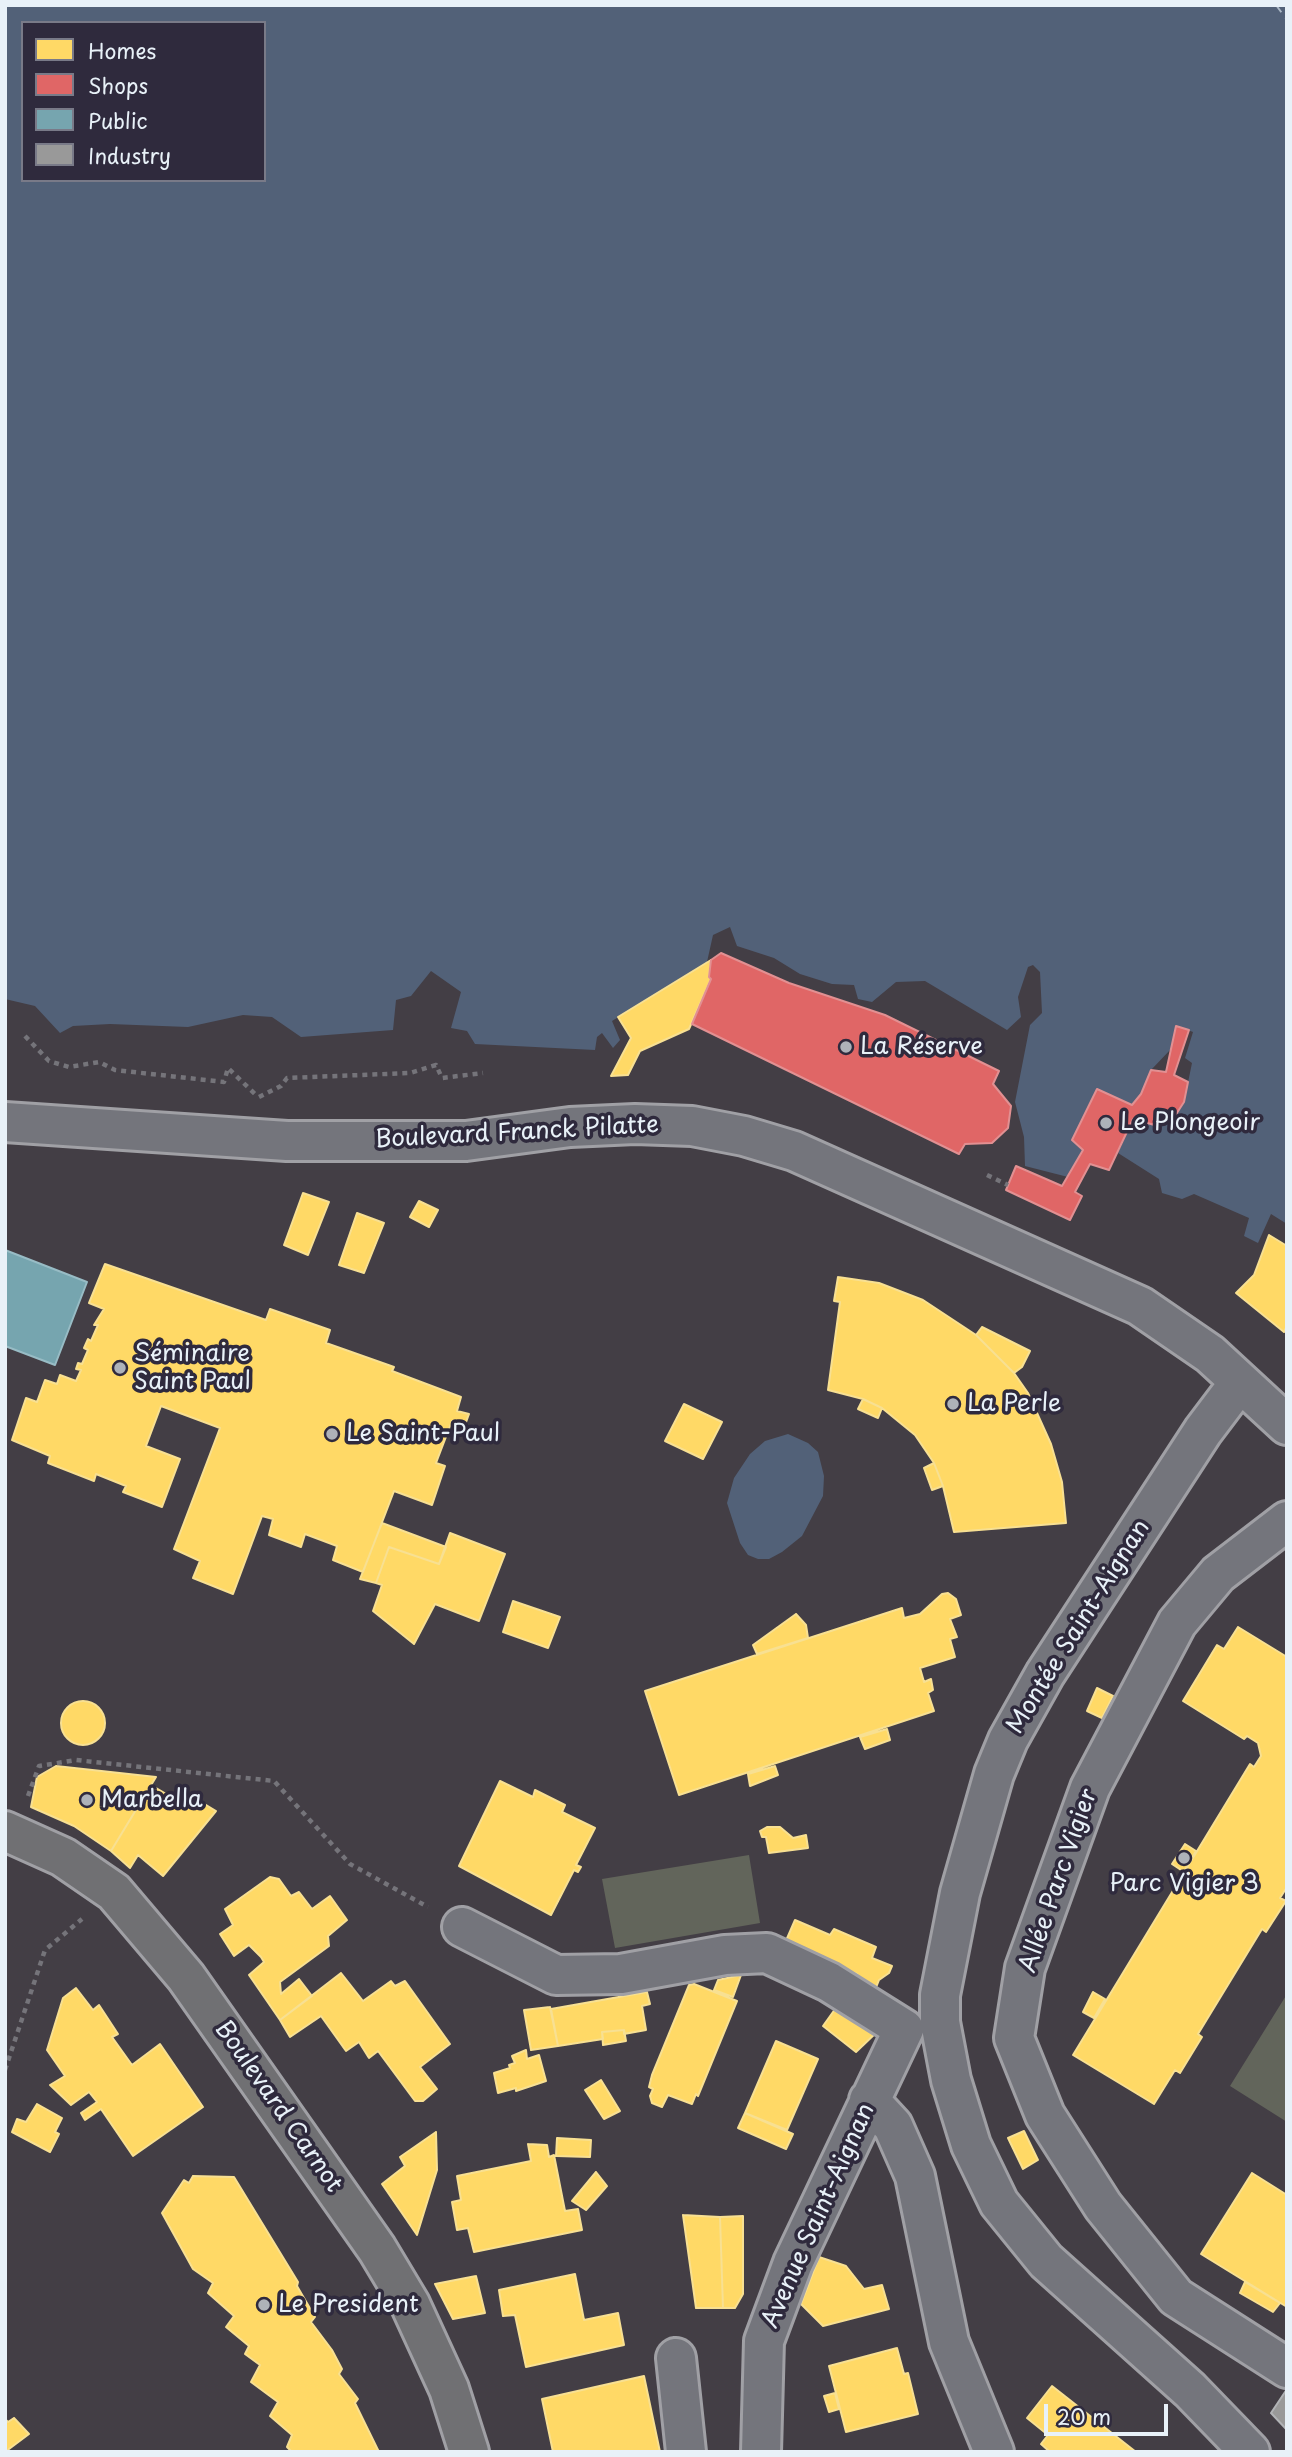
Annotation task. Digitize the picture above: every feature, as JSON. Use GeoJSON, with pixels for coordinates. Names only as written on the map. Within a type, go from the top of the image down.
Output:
{"type":"FeatureCollection","features":[{"type":"Feature","properties":{"kind":"main road","name":"Boulevard Carnot"},"geometry":{"type":"LineString","coordinates":[[10,1832],[63,1857],[114,1892],[186,1977],[377,2249],[430,2342],[449,2389],[469,2452]]}},
{"type":"Feature","properties":{"kind":"street","name":"Boulevard Franck Pilatte"},"geometry":{"type":"LineString","coordinates":[[5,1122],[238,1140],[301,1142],[466,1141],[570,1127],[635,1124],[720,1130],[794,1151],[1140,1306],[1177,1329],[1287,1425]]}},
{"type":"Feature","properties":{"kind":"street","name":"Montée Saint-Aignan"},"geometry":{"type":"LineString","coordinates":[[922,2026],[941,1982],[960,1893],[994,1774],[1007,1740],[1045,1674],[1203,1431],[1240,1382]]}},
{"type":"Feature","properties":{"kind":"street","name":"Allée Parc Vigier"},"geometry":{"type":"LineString","coordinates":[[1287,1521],[1218,1574],[1177,1623],[1121,1729],[1090,1788],[1025,1968],[1014,2038],[1045,2115],[1103,2206],[1176,2297],[1287,2368]]}},
{"type":"Feature","properties":{"kind":"street"},"geometry":{"type":"LineString","coordinates":[[462,1927],[556,1975],[621,1974],[725,1955],[767,1953],[922,2026],[951,2080],[971,2145],[999,2203],[1046,2262],[1190,2390],[1250,2452]]}},
{"type":"Feature","properties":{"kind":"street","name":"Avenue Saint-Aignan"},"geometry":{"type":"LineString","coordinates":[[761,2452],[764,2341],[793,2263],[869,2100],[922,2026]]}},
{"type":"Feature","properties":{"kind":"street"},"geometry":{"type":"LineString","coordinates":[[869,2100],[893,2126],[915,2176],[949,2342],[994,2452]]}},
{"type":"Feature","properties":{"kind":"street"},"geometry":{"type":"LineString","coordinates":[[676,2358],[686,2452]]}},
{"type":"Feature","properties":{"kind":"path"},"geometry":{"type":"LineString","coordinates":[[25,1036],[49,1060],[68,1067],[99,1062],[115,1070],[224,1082],[228,1068],[258,1097]]}},
{"type":"Feature","properties":{"kind":"path"},"geometry":{"type":"LineString","coordinates":[[281,1086],[287,1078],[410,1073],[436,1065],[442,1078],[483,1073]]}},
{"type":"Feature","properties":{"kind":"path"},"geometry":{"type":"LineString","coordinates":[[987,1175],[1008,1185]]}},
{"type":"Feature","properties":{"kind":"path"},"geometry":{"type":"LineString","coordinates":[[10,1832],[38,1766],[76,1760],[274,1781],[350,1864],[462,1927]]}},
{"type":"Feature","properties":{"kind":"path"},"geometry":{"type":"LineString","coordinates":[[5,2070],[45,1950],[114,1892]]}},
{"type":"Feature","properties":{"kind":"shaded area"},"geometry":{"type":"Polygon","coordinates":[[[749,1855],[760,1923],[615,1948],[602,1879],[749,1855]]]}},
{"type":"Feature","properties":{"kind":"shaded area"},"geometry":{"type":"Polygon","coordinates":[[[1287,1994],[1287,2122],[1230,2086],[1287,1994]]]}},
{"type":"Feature","properties":{"kind":"water"},"geometry":{"type":"Polygon","coordinates":[[[5,5],[1287,5],[1287,1224],[1271,1214],[1258,1243],[1244,1236],[1249,1218],[1194,1194],[1182,1199],[1162,1193],[1159,1179],[1118,1153],[1133,1119],[1158,1126],[1173,1119],[1184,1102],[1192,1063],[1185,1058],[1193,1032],[1177,1026],[1171,1049],[1151,1070],[1141,1094],[1132,1105],[1097,1089],[1072,1140],[1083,1150],[1068,1177],[1025,1166],[1024,1137],[1015,1102],[1030,1025],[1042,1013],[1040,972],[1033,965],[1028,967],[1018,997],[1021,1017],[1007,1030],[925,981],[896,982],[872,1002],[858,999],[854,985],[832,984],[800,974],[774,958],[737,946],[730,927],[713,935],[707,962],[612,1021],[620,1040],[613,1048],[602,1033],[597,1037],[595,1050],[475,1044],[467,1031],[451,1028],[461,992],[431,971],[411,996],[396,1000],[393,1030],[301,1037],[272,1017],[243,1015],[188,1027],[110,1024],[73,1026],[60,1033],[35,1006],[5,999],[5,5]]]}},
{"type":"Feature","properties":{"kind":"water"},"geometry":{"type":"Polygon","coordinates":[[[788,1434],[808,1443],[818,1452],[824,1476],[823,1496],[802,1536],[769,1559],[758,1559],[748,1555],[740,1543],[727,1503],[734,1478],[750,1454],[765,1441],[788,1434]]]}},
{"type":"Feature","properties":{"kind":"building: Homes"},"geometry":{"type":"Polygon","coordinates":[[[711,960],[711,979],[689,1029],[640,1051],[628,1075],[611,1076],[631,1038],[618,1017],[711,960]]]}},
{"type":"Feature","properties":{"kind":"building: Homes"},"geometry":{"type":"Polygon","coordinates":[[[303,1193],[329,1202],[308,1255],[284,1245],[303,1193]]]}},
{"type":"Feature","properties":{"kind":"building: Homes"},"geometry":{"type":"Polygon","coordinates":[[[419,1201],[438,1210],[429,1227],[410,1217],[419,1201]]]}},
{"type":"Feature","properties":{"kind":"building: Homes"},"geometry":{"type":"Polygon","coordinates":[[[357,1213],[384,1223],[364,1273],[339,1265],[357,1213]]]}},
{"type":"Feature","properties":{"kind":"building: Homes"},"geometry":{"type":"Polygon","coordinates":[[[1269,1235],[1287,1246],[1287,1326],[1284,1332],[1236,1293],[1254,1275],[1269,1235]]]}},
{"type":"Feature","properties":{"kind":"building: Homes","name":"Le Saint-Paul"},"geometry":{"type":"Polygon","coordinates":[[[105,1264],[266,1320],[270,1309],[330,1330],[326,1343],[394,1367],[392,1371],[461,1397],[457,1411],[469,1414],[465,1425],[452,1421],[436,1463],[445,1466],[432,1505],[394,1491],[363,1572],[333,1560],[337,1546],[305,1534],[301,1547],[269,1535],[273,1519],[262,1516],[233,1594],[193,1578],[200,1561],[174,1549],[220,1428],[161,1406],[146,1446],[180,1459],[162,1507],[123,1492],[126,1486],[96,1474],[94,1481],[48,1463],[50,1456],[12,1440],[26,1398],[37,1402],[45,1380],[57,1384],[60,1375],[76,1381],[81,1370],[76,1369],[78,1363],[82,1364],[88,1350],[84,1348],[88,1339],[91,1341],[98,1325],[94,1325],[104,1309],[89,1303],[105,1264]]]}},
{"type":"Feature","properties":{"kind":"building: Homes","name":"La Perle"},"geometry":{"type":"Polygon","coordinates":[[[838,1277],[879,1283],[923,1300],[976,1335],[1014,1373],[1028,1393],[1051,1444],[1062,1482],[1066,1523],[954,1532],[943,1486],[934,1463],[915,1435],[882,1408],[863,1399],[828,1390],[840,1302],[834,1301],[838,1277]]]}},
{"type":"Feature","properties":{"kind":"building: Homes"},"geometry":{"type":"Polygon","coordinates":[[[982,1327],[1030,1351],[1022,1367],[1014,1373],[976,1335],[982,1327]]]}},
{"type":"Feature","properties":{"kind":"building: Homes"},"geometry":{"type":"Polygon","coordinates":[[[863,1399],[882,1408],[878,1418],[858,1409],[863,1399]]]}},
{"type":"Feature","properties":{"kind":"building: Homes"},"geometry":{"type":"Polygon","coordinates":[[[684,1404],[722,1422],[703,1459],[665,1441],[684,1404]]]}},
{"type":"Feature","properties":{"kind":"building: Homes"},"geometry":{"type":"Polygon","coordinates":[[[934,1463],[943,1486],[932,1490],[924,1468],[934,1463]]]}},
{"type":"Feature","properties":{"kind":"building: Homes"},"geometry":{"type":"Polygon","coordinates":[[[382,1523],[446,1547],[439,1564],[389,1547],[376,1583],[360,1579],[382,1523]]]}},
{"type":"Feature","properties":{"kind":"building: Homes"},"geometry":{"type":"Polygon","coordinates":[[[450,1533],[505,1554],[479,1621],[435,1604],[414,1644],[373,1611],[382,1585],[376,1583],[389,1547],[439,1564],[450,1533]]]}},
{"type":"Feature","properties":{"kind":"building: Homes"},"geometry":{"type":"Polygon","coordinates":[[[948,1593],[956,1599],[961,1615],[950,1619],[957,1637],[950,1639],[955,1657],[920,1668],[924,1682],[931,1679],[933,1690],[928,1693],[934,1711],[679,1795],[645,1691],[902,1608],[904,1618],[920,1614],[942,1594],[948,1593]]]}},
{"type":"Feature","properties":{"kind":"building: Homes"},"geometry":{"type":"Polygon","coordinates":[[[513,1601],[560,1617],[548,1648],[503,1632],[513,1601]]]}},
{"type":"Feature","properties":{"kind":"building: Homes"},"geometry":{"type":"Polygon","coordinates":[[[796,1614],[806,1625],[808,1638],[757,1654],[753,1645],[796,1614]]]}},
{"type":"Feature","properties":{"kind":"building: Homes"},"geometry":{"type":"Polygon","coordinates":[[[1238,1627],[1287,1657],[1287,1887],[1280,1898],[1286,1901],[1266,1932],[1262,1929],[1198,2034],[1202,2037],[1180,2073],[1175,2070],[1154,2104],[1073,2055],[1250,1764],[1254,1767],[1261,1756],[1258,1743],[1247,1736],[1244,1739],[1183,1701],[1217,1645],[1224,1649],[1238,1627]]]}},
{"type":"Feature","properties":{"kind":"building: Homes"},"geometry":{"type":"Polygon","coordinates":[[[1097,1688],[1113,1696],[1102,1718],[1087,1711],[1097,1688]]]}},
{"type":"Feature","properties":{"kind":"building: Homes"},"geometry":{"type":"Polygon","coordinates":[[[83,1701],[98,1708],[105,1723],[98,1738],[83,1745],[68,1738],[61,1723],[68,1708],[83,1701]]]}},
{"type":"Feature","properties":{"kind":"building: Homes"},"geometry":{"type":"Polygon","coordinates":[[[887,1729],[890,1740],[865,1749],[860,1737],[887,1729]]]}},
{"type":"Feature","properties":{"kind":"building: Homes"},"geometry":{"type":"Polygon","coordinates":[[[56,1766],[156,1777],[111,1851],[74,1826],[31,1807],[37,1777],[56,1766]]]}},
{"type":"Feature","properties":{"kind":"building: Homes"},"geometry":{"type":"Polygon","coordinates":[[[775,1766],[778,1775],[750,1786],[748,1774],[775,1766]]]}},
{"type":"Feature","properties":{"kind":"building: Homes"},"geometry":{"type":"Polygon","coordinates":[[[500,1781],[533,1797],[535,1790],[565,1805],[562,1812],[595,1828],[576,1865],[581,1867],[578,1872],[574,1870],[551,1915],[459,1866],[500,1781]]]}},
{"type":"Feature","properties":{"kind":"building: Homes"},"geometry":{"type":"Polygon","coordinates":[[[151,1785],[173,1798],[178,1788],[216,1811],[163,1876],[138,1855],[130,1868],[111,1851],[151,1785]]]}},
{"type":"Feature","properties":{"kind":"building: Homes"},"geometry":{"type":"Polygon","coordinates":[[[767,1827],[780,1827],[793,1838],[806,1835],[808,1848],[769,1853],[766,1837],[762,1837],[760,1831],[767,1827]]]}},
{"type":"Feature","properties":{"kind":"building: Homes","name":"Parc Vigier 3"},"geometry":{"type":"Polygon","coordinates":[[[1185,1844],[1196,1851],[1184,1872],[1172,1864],[1185,1844]]]}},
{"type":"Feature","properties":{"kind":"building: Homes"},"geometry":{"type":"Polygon","coordinates":[[[270,1877],[279,1879],[291,1896],[299,1892],[312,1909],[330,1896],[347,1920],[328,1936],[329,1946],[280,1982],[281,1994],[299,1979],[312,1996],[280,2020],[249,1975],[264,1962],[261,1957],[249,1945],[234,1956],[220,1934],[233,1925],[225,1909],[270,1877]]]}},
{"type":"Feature","properties":{"kind":"building: Homes"},"geometry":{"type":"Polygon","coordinates":[[[795,1920],[830,1935],[834,1929],[876,1947],[872,1958],[892,1966],[889,1973],[879,1980],[875,1990],[868,1988],[857,1974],[786,1948],[785,1943],[795,1920]]]}},
{"type":"Feature","properties":{"kind":"building: Homes"},"geometry":{"type":"Polygon","coordinates":[[[341,1973],[363,2001],[391,1981],[395,1986],[405,1981],[450,2044],[420,2067],[437,2089],[423,2101],[415,2101],[378,2051],[369,2058],[359,2042],[346,2051],[321,2016],[290,2037],[280,2020],[341,1973]]]}},
{"type":"Feature","properties":{"kind":"building: Homes"},"geometry":{"type":"Polygon","coordinates":[[[741,1975],[733,1997],[714,1990],[718,1980],[741,1975]]]}},
{"type":"Feature","properties":{"kind":"building: Homes"},"geometry":{"type":"Polygon","coordinates":[[[694,1984],[737,2001],[698,2096],[696,2094],[692,2104],[668,2095],[662,2107],[652,2103],[650,2096],[653,2089],[649,2087],[652,2075],[689,1985],[694,1984]]]}},
{"type":"Feature","properties":{"kind":"building: Homes"},"geometry":{"type":"Polygon","coordinates":[[[76,1988],[93,2010],[99,2005],[118,2034],[112,2037],[132,2065],[160,2044],[203,2107],[133,2156],[101,2109],[85,2120],[81,2113],[97,2102],[89,2092],[71,2105],[50,2085],[65,2076],[47,2050],[63,1998],[76,1988]]]}},
{"type":"Feature","properties":{"kind":"building: Homes"},"geometry":{"type":"Polygon","coordinates":[[[647,1992],[650,2004],[642,2006],[646,2030],[624,2034],[624,2030],[602,2032],[603,2039],[558,2046],[551,2009],[647,1992]]]}},
{"type":"Feature","properties":{"kind":"building: Homes"},"geometry":{"type":"Polygon","coordinates":[[[1093,1992],[1105,1999],[1094,2018],[1083,2012],[1093,1992]]]}},
{"type":"Feature","properties":{"kind":"building: Homes"},"geometry":{"type":"Polygon","coordinates":[[[838,2005],[878,2031],[856,2052],[823,2026],[838,2005]]]}},
{"type":"Feature","properties":{"kind":"building: Homes"},"geometry":{"type":"Polygon","coordinates":[[[550,2007],[558,2046],[531,2050],[524,2010],[550,2007]]]}},
{"type":"Feature","properties":{"kind":"building: Homes"},"geometry":{"type":"Polygon","coordinates":[[[624,2030],[626,2041],[603,2045],[602,2032],[624,2030]]]}},
{"type":"Feature","properties":{"kind":"building: Homes"},"geometry":{"type":"Polygon","coordinates":[[[776,2041],[818,2059],[787,2130],[745,2113],[776,2041]]]}},
{"type":"Feature","properties":{"kind":"building: Homes"},"geometry":{"type":"Polygon","coordinates":[[[526,2050],[527,2059],[539,2055],[546,2081],[516,2091],[516,2088],[498,2093],[494,2073],[510,2068],[509,2065],[515,2063],[512,2056],[526,2050]]]}},
{"type":"Feature","properties":{"kind":"building: Homes"},"geometry":{"type":"Polygon","coordinates":[[[601,2080],[620,2111],[604,2119],[585,2090],[601,2080]]]}},
{"type":"Feature","properties":{"kind":"building: Homes"},"geometry":{"type":"Polygon","coordinates":[[[37,2104],[62,2118],[55,2132],[59,2134],[50,2152],[12,2132],[17,2119],[26,2122],[37,2104]]]}},
{"type":"Feature","properties":{"kind":"building: Homes"},"geometry":{"type":"Polygon","coordinates":[[[745,2113],[793,2134],[786,2149],[738,2128],[745,2113]]]}},
{"type":"Feature","properties":{"kind":"building: Homes"},"geometry":{"type":"Polygon","coordinates":[[[1024,2131],[1038,2160],[1023,2169],[1008,2138],[1024,2131]]]}},
{"type":"Feature","properties":{"kind":"building: Homes"},"geometry":{"type":"Polygon","coordinates":[[[436,2132],[437,2170],[417,2235],[382,2184],[405,2166],[400,2157],[436,2132]]]}},
{"type":"Feature","properties":{"kind":"building: Homes"},"geometry":{"type":"Polygon","coordinates":[[[557,2138],[591,2140],[590,2157],[556,2156],[557,2138]]]}},
{"type":"Feature","properties":{"kind":"building: Homes"},"geometry":{"type":"Polygon","coordinates":[[[528,2144],[547,2145],[549,2157],[554,2155],[565,2211],[578,2209],[582,2230],[474,2252],[468,2228],[457,2230],[452,2202],[461,2200],[457,2176],[531,2161],[528,2144]]]}},
{"type":"Feature","properties":{"kind":"building: Homes"},"geometry":{"type":"Polygon","coordinates":[[[596,2172],[607,2186],[586,2210],[572,2201],[596,2172]]]}},
{"type":"Feature","properties":{"kind":"building: Homes"},"geometry":{"type":"Polygon","coordinates":[[[1252,2173],[1287,2195],[1287,2307],[1201,2254],[1252,2173]]]}},
{"type":"Feature","properties":{"kind":"building: Homes","name":"Le President"},"geometry":{"type":"Polygon","coordinates":[[[193,2176],[234,2177],[298,2282],[297,2286],[315,2317],[311,2322],[332,2350],[342,2369],[339,2374],[358,2399],[355,2403],[379,2452],[292,2452],[287,2447],[292,2435],[270,2416],[278,2402],[251,2382],[260,2365],[245,2354],[249,2346],[226,2327],[234,2316],[208,2293],[213,2283],[193,2269],[162,2213],[184,2180],[189,2183],[193,2176]]]}},
{"type":"Feature","properties":{"kind":"building: Homes"},"geometry":{"type":"Polygon","coordinates":[[[683,2215],[720,2217],[723,2308],[696,2308],[683,2215]]]}},
{"type":"Feature","properties":{"kind":"building: Homes"},"geometry":{"type":"Polygon","coordinates":[[[743,2216],[743,2294],[735,2308],[723,2308],[720,2217],[743,2216]]]}},
{"type":"Feature","properties":{"kind":"building: Homes"},"geometry":{"type":"Polygon","coordinates":[[[819,2257],[846,2266],[864,2289],[882,2285],[889,2309],[823,2326],[801,2304],[819,2257]]]}},
{"type":"Feature","properties":{"kind":"building: Homes"},"geometry":{"type":"Polygon","coordinates":[[[575,2274],[584,2320],[618,2313],[624,2345],[526,2367],[515,2315],[503,2316],[499,2290],[575,2274]]]}},
{"type":"Feature","properties":{"kind":"building: Homes"},"geometry":{"type":"Polygon","coordinates":[[[476,2276],[485,2313],[453,2319],[435,2284],[476,2276]]]}},
{"type":"Feature","properties":{"kind":"building: Homes"},"geometry":{"type":"Polygon","coordinates":[[[1245,2282],[1280,2303],[1273,2312],[1240,2293],[1245,2282]]]}},
{"type":"Feature","properties":{"kind":"building: Homes"},"geometry":{"type":"Polygon","coordinates":[[[897,2348],[904,2374],[908,2373],[918,2414],[846,2432],[829,2366],[897,2348]]]}},
{"type":"Feature","properties":{"kind":"building: Homes"},"geometry":{"type":"Polygon","coordinates":[[[644,2376],[660,2452],[553,2452],[542,2399],[644,2376]]]}},
{"type":"Feature","properties":{"kind":"building: Homes"},"geometry":{"type":"Polygon","coordinates":[[[1052,2386],[1136,2452],[1050,2452],[1041,2444],[1048,2435],[1027,2418],[1052,2386]]]}},
{"type":"Feature","properties":{"kind":"building: Homes"},"geometry":{"type":"Polygon","coordinates":[[[835,2393],[839,2409],[829,2412],[824,2396],[835,2393]]]}},
{"type":"Feature","properties":{"kind":"building: Homes"},"geometry":{"type":"Polygon","coordinates":[[[14,2418],[29,2434],[5,2452],[5,2419],[8,2422],[14,2418]]]}},
{"type":"Feature","properties":{"kind":"building: Shops","name":"La Réserve"},"geometry":{"type":"Polygon","coordinates":[[[721,953],[789,983],[885,1015],[999,1071],[993,1084],[1011,1106],[1008,1128],[992,1143],[965,1144],[959,1154],[692,1024],[711,979],[711,960],[721,953]]]}},
{"type":"Feature","properties":{"kind":"building: Shops","name":"Le Plongeoir"},"geometry":{"type":"Polygon","coordinates":[[[1176,1026],[1189,1030],[1174,1075],[1188,1082],[1184,1102],[1173,1119],[1158,1126],[1133,1119],[1109,1170],[1090,1164],[1075,1192],[1082,1196],[1070,1220],[1006,1190],[1016,1166],[1062,1186],[1083,1150],[1072,1140],[1097,1089],[1132,1105],[1141,1094],[1151,1070],[1166,1072],[1176,1026]]]}},
{"type":"Feature","properties":{"kind":"building: Public"},"geometry":{"type":"Polygon","coordinates":[[[5,1250],[87,1282],[55,1365],[5,1346],[5,1250]]]}},
{"type":"Feature","properties":{"kind":"building: Industry"},"geometry":{"type":"Polygon","coordinates":[[[1287,2389],[1287,2430],[1271,2413],[1287,2389]]]}},
{"type":"Feature","properties":{"kind":"ferry route"},"geometry":{"type":"LineString","coordinates":[[1276,5],[1287,20]]}},
{"type":"Feature","properties":{"kind":"place","name":"La Réserve"},"geometry":{"type":"Point","coordinates":[846,1047]}},
{"type":"Feature","properties":{"kind":"place","name":"Le Plongeoir"},"geometry":{"type":"Point","coordinates":[1106,1123]}},
{"type":"Feature","properties":{"kind":"place","name":"Séminaire Saint Paul"},"geometry":{"type":"Point","coordinates":[120,1368]}},
{"type":"Feature","properties":{"kind":"place","name":"La Perle"},"geometry":{"type":"Point","coordinates":[953,1404]}},
{"type":"Feature","properties":{"kind":"place","name":"Le Saint-Paul"},"geometry":{"type":"Point","coordinates":[332,1434]}},
{"type":"Feature","properties":{"kind":"place","name":"Marbella"},"geometry":{"type":"Point","coordinates":[87,1800]}},
{"type":"Feature","properties":{"kind":"place","name":"Parc Vigier 3"},"geometry":{"type":"Point","coordinates":[1184,1858]}},
{"type":"Feature","properties":{"kind":"place","name":"Le President"},"geometry":{"type":"Point","coordinates":[264,2305]}}]}
